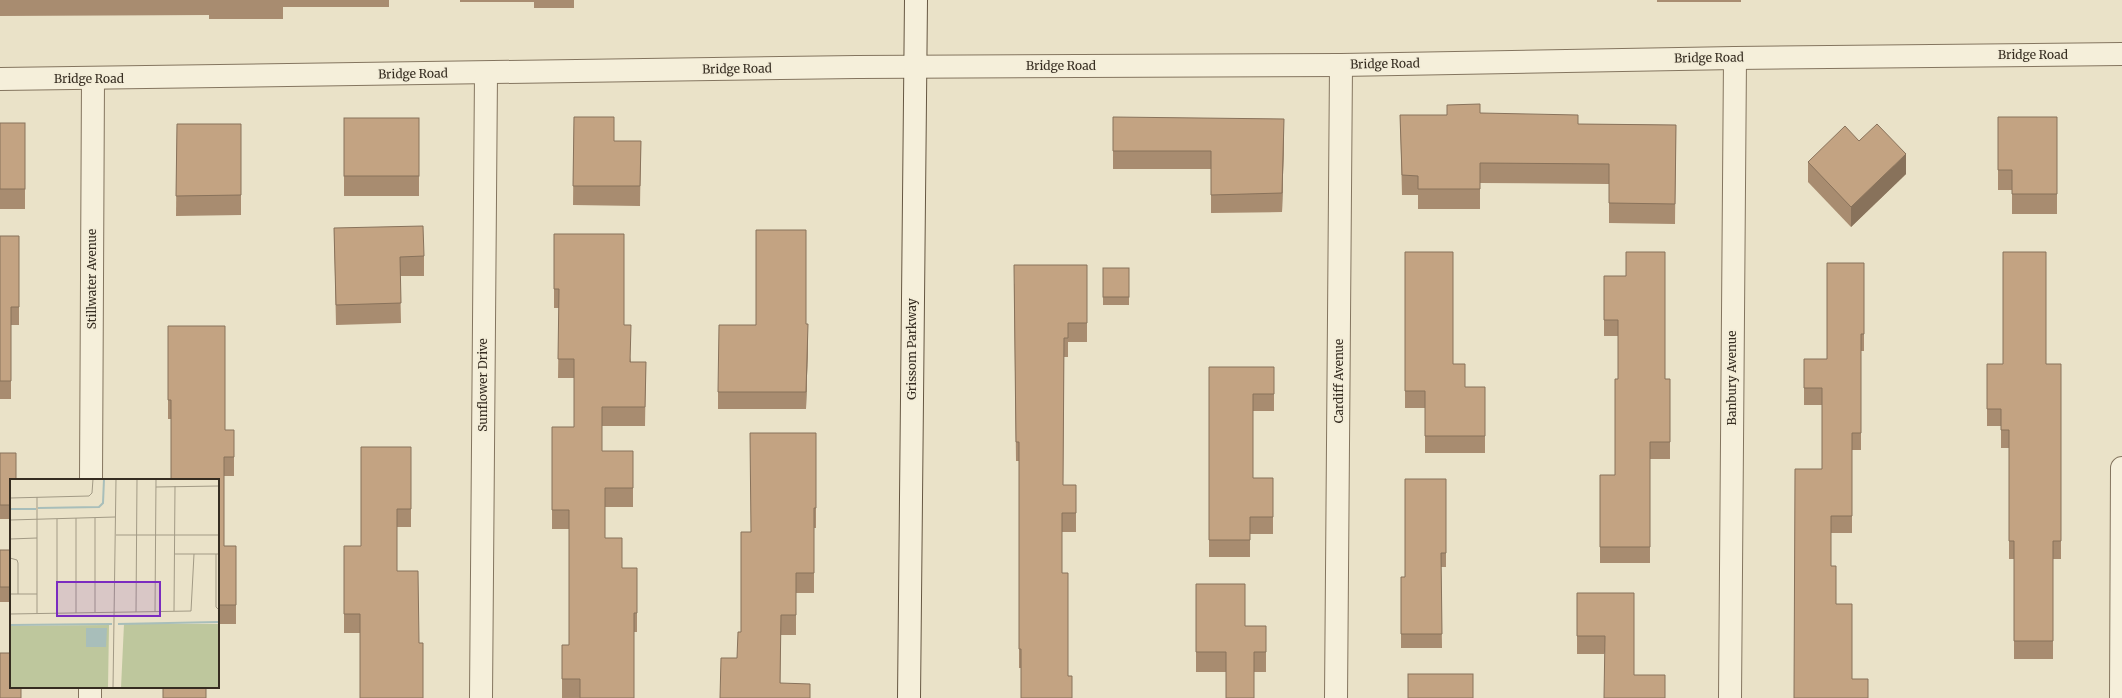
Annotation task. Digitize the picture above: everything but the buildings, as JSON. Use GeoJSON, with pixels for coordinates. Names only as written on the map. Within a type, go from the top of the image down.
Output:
{"type":"FeatureCollection","features":[{"type":"Feature","properties":{"kind":"street","name":"Grissom Parkway"},"geometry":{"type":"LineString","coordinates":[[909,698],[914,66],[916,0]]}},
{"type":"Feature","properties":{"kind":"street","name":"Bridge Road"},"geometry":{"type":"LineString","coordinates":[[0,79],[93,79],[914,66],[1341,65],[1735,58],[2122,54]]}},
{"type":"Feature","properties":{"kind":"street","name":"Banbury Avenue"},"geometry":{"type":"LineString","coordinates":[[1730,698],[1735,58]]}},
{"type":"Feature","properties":{"kind":"street","name":"Cardiff Avenue"},"geometry":{"type":"LineString","coordinates":[[1336,698],[1341,65]]}},
{"type":"Feature","properties":{"kind":"street","name":"Sunflower Drive"},"geometry":{"type":"LineString","coordinates":[[481,698],[486,73]]}},
{"type":"Feature","properties":{"kind":"street","name":"Stillwater Avenue"},"geometry":{"type":"LineString","coordinates":[[91,479],[93,79]]}},
{"type":"Feature","properties":{"kind":"street"},"geometry":{"type":"LineString","coordinates":[[2120,698],[2122,468]]}}]}
